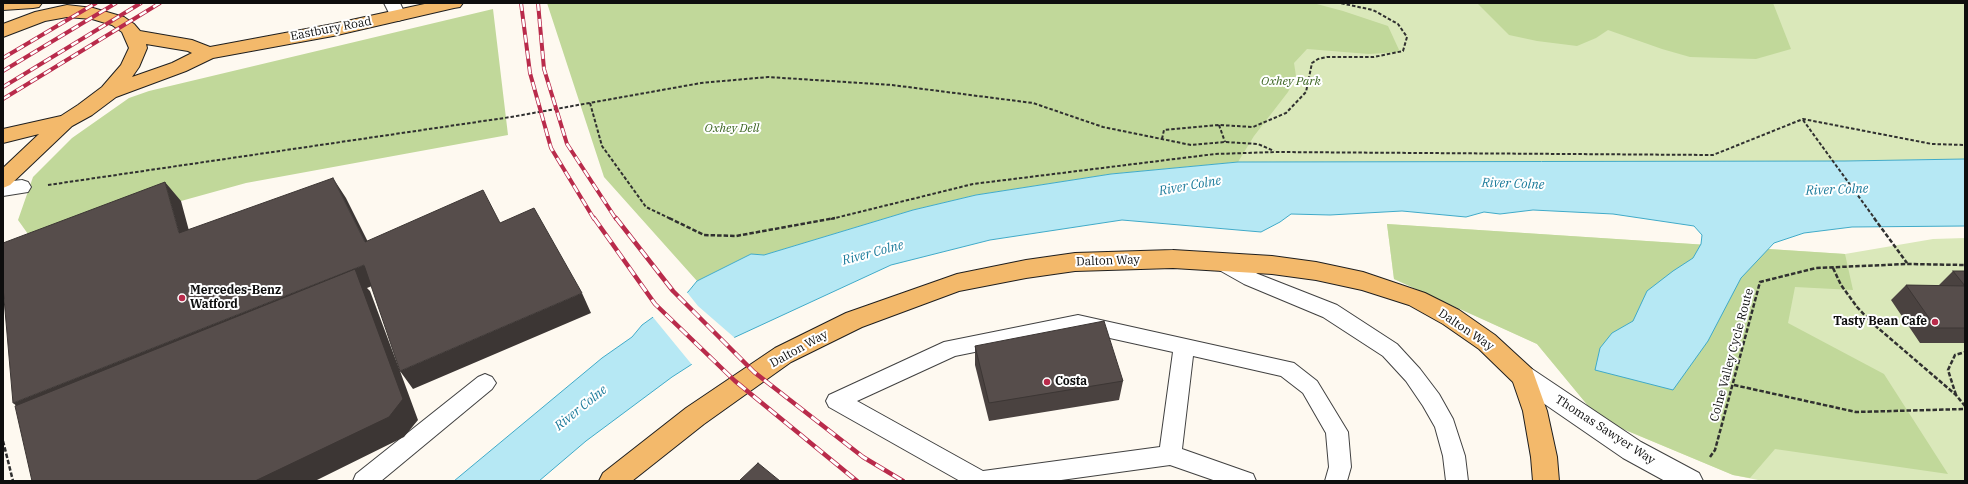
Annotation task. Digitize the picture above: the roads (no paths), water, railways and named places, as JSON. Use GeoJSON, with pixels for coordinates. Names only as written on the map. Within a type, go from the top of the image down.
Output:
{"type":"FeatureCollection","features":[{"type":"Feature","properties":{"kind":"main road"},"geometry":{"type":"LineString","coordinates":[[3,5],[34,3]]}},
{"type":"Feature","properties":{"kind":"main road"},"geometry":{"type":"LineString","coordinates":[[113,3],[118,21]]}},
{"type":"Feature","properties":{"kind":"main road","name":"Eastbury Road"},"geometry":{"type":"LineString","coordinates":[[109,92],[179,67],[208,53],[333,30],[395,9],[454,3]]}},
{"type":"Feature","properties":{"kind":"main road"},"geometry":{"type":"LineString","coordinates":[[3,31],[41,16],[67,10],[93,14],[118,21],[134,36],[138,48],[130,68],[109,92],[67,121],[3,180]]}},
{"type":"Feature","properties":{"kind":"main road"},"geometry":{"type":"LineString","coordinates":[[134,36],[192,46],[208,53]]}},
{"type":"Feature","properties":{"kind":"main road"},"geometry":{"type":"LineString","coordinates":[[3,136],[67,121]]}},
{"type":"Feature","properties":{"kind":"main road","name":"Dalton Way"},"geometry":{"type":"LineString","coordinates":[[612,481],[695,416],[783,355],[854,320],[957,283],[1026,269],[1075,262],[1173,259],[1219,261],[1316,271],[1363,281],[1417,299],[1451,317],[1486,342],[1523,376],[1535,410],[1544,456],[1546,481]]}},
{"type":"Feature","properties":{"kind":"street","name":"Thomas Sawyer Way"},"geometry":{"type":"LineString","coordinates":[[1523,376],[1632,450],[1690,481]]}},
{"type":"Feature","properties":{"kind":"lane"},"geometry":{"type":"LineString","coordinates":[[3,189],[22,187]]}},
{"type":"Feature","properties":{"kind":"lane"},"geometry":{"type":"LineString","coordinates":[[1219,261],[1251,279],[1330,311],[1390,350],[1413,375],[1431,400],[1445,426],[1454,456],[1457,481]]}},
{"type":"Feature","properties":{"kind":"lane"},"geometry":{"type":"LineString","coordinates":[[1245,481],[1170,455],[982,481],[836,401],[951,348],[1078,323],[1287,369],[1310,387],[1337,432],[1340,467],[1336,481]]}},
{"type":"Feature","properties":{"kind":"lane"},"geometry":{"type":"LineString","coordinates":[[1170,455],[1184,346]]}},
{"type":"Feature","properties":{"kind":"lane"},"geometry":{"type":"LineString","coordinates":[[364,481],[485,383]]}},
{"type":"Feature","properties":{"kind":"water","name":"River Colne"},"geometry":{"type":"Polygon","coordinates":[[[1965,159],[1965,226],[1852,227],[1804,233],[1774,243],[1741,278],[1708,341],[1673,390],[1595,370],[1600,348],[1612,333],[1633,321],[1647,291],[1693,258],[1701,244],[1702,235],[1694,226],[1613,214],[1533,210],[1500,214],[1484,212],[1466,217],[1402,211],[1330,215],[1291,214],[1280,222],[1261,232],[1122,220],[990,240],[891,265],[731,339],[672,377],[586,441],[539,481],[454,481],[602,358],[632,337],[642,325],[688,292],[697,281],[751,254],[764,255],[913,210],[976,195],[1111,174],[1238,162],[1845,161],[1965,159]]]}},
{"type":"Feature","properties":{"kind":"railway"},"geometry":{"type":"LineString","coordinates":[[3,58],[96,3]]}},
{"type":"Feature","properties":{"kind":"railway"},"geometry":{"type":"LineString","coordinates":[[3,71],[116,3]]}},
{"type":"Feature","properties":{"kind":"railway"},"geometry":{"type":"LineString","coordinates":[[3,87],[141,3]]}},
{"type":"Feature","properties":{"kind":"railway"},"geometry":{"type":"LineString","coordinates":[[3,99],[160,3]]}},
{"type":"Feature","properties":{"kind":"railway"},"geometry":{"type":"LineString","coordinates":[[521,3],[530,73],[551,148],[594,219]]}},
{"type":"Feature","properties":{"kind":"railway"},"geometry":{"type":"LineString","coordinates":[[538,3],[544,69],[567,144],[616,219]]}},
{"type":"Feature","properties":{"kind":"railway"},"geometry":{"type":"LineString","coordinates":[[594,218],[655,304],[735,381],[857,481]]}},
{"type":"Feature","properties":{"kind":"railway"},"geometry":{"type":"LineString","coordinates":[[616,218],[673,291],[754,372],[863,457],[903,481]]}},
{"type":"Feature","properties":{"kind":"place","name":"Mercedes-Benz Watford"},"geometry":{"type":"Point","coordinates":[182,298]}},
{"type":"Feature","properties":{"kind":"place","name":"Tasty Bean Cafe"},"geometry":{"type":"Point","coordinates":[1935,322]}},
{"type":"Feature","properties":{"kind":"place","name":"Costa"},"geometry":{"type":"Point","coordinates":[1047,382]}},
{"type":"Feature","properties":{"kind":"park label","name":"Oxhey Park"},"geometry":{"type":"Point","coordinates":[1291,82]}},
{"type":"Feature","properties":{"kind":"park label","name":"Oxhey Dell"},"geometry":{"type":"Point","coordinates":[732,129]}}]}
